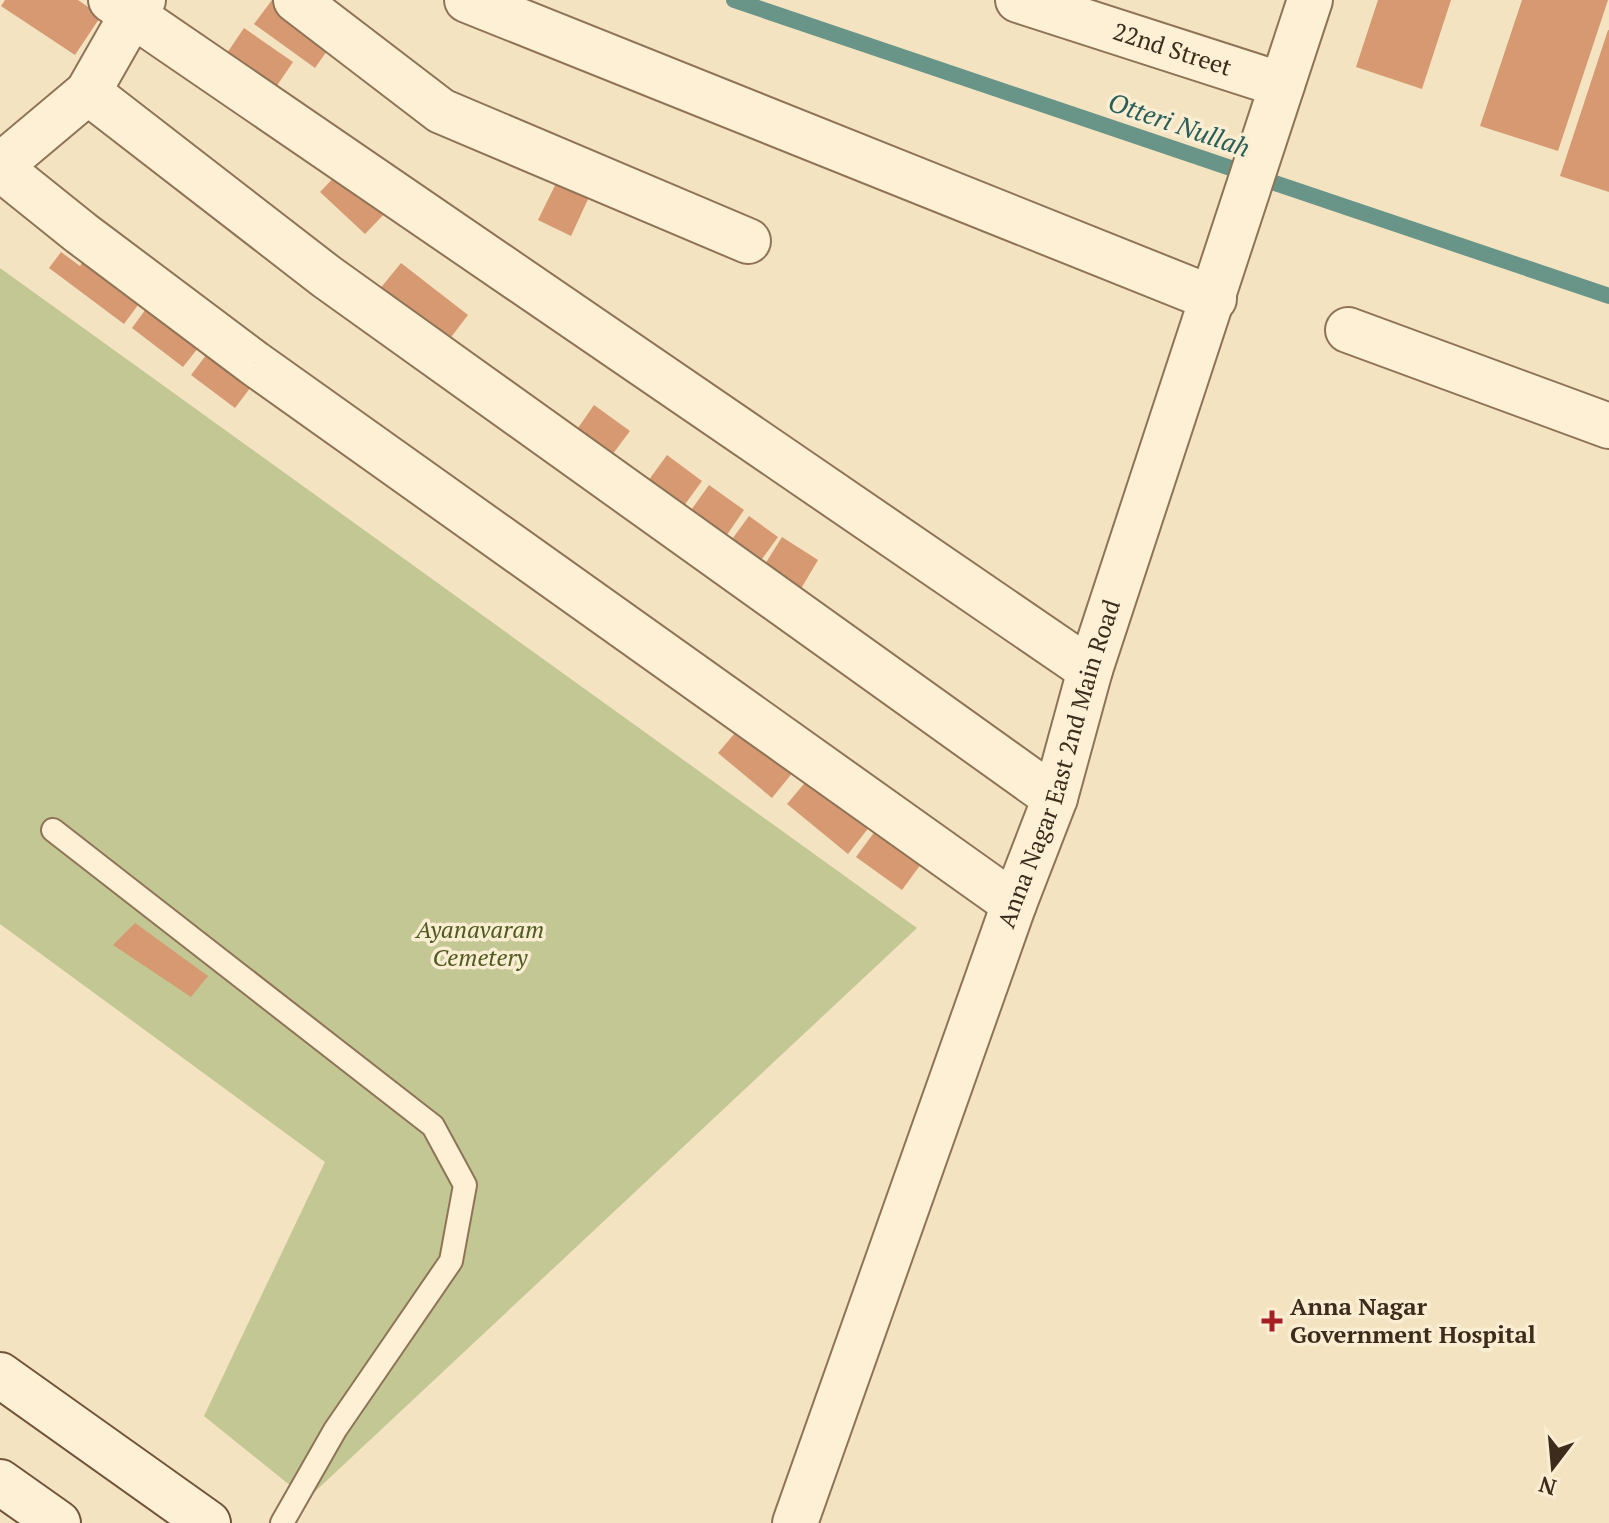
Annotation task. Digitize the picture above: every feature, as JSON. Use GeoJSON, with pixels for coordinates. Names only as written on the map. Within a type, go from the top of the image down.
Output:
{"type":"FeatureCollection","features":[{"type":"Feature","properties":{"kind":"street"},"geometry":{"type":"LineString","coordinates":[[296,0],[441,111],[748,241]]}},
{"type":"Feature","properties":{"kind":"street"},"geometry":{"type":"LineString","coordinates":[[467,0],[1214,299]]}},
{"type":"Feature","properties":{"kind":"street","name":"22nd Street"},"geometry":{"type":"LineString","coordinates":[[1018,0],[1282,85]]}},
{"type":"Feature","properties":{"kind":"street","name":"Anna Nagar East 2nd Main Road"},"geometry":{"type":"LineString","coordinates":[[795,1523],[1014,904],[1055,798],[1090,670],[1310,0]]}},
{"type":"Feature","properties":{"kind":"street"},"geometry":{"type":"LineString","coordinates":[[1014,904],[254,363],[81,233],[0,167],[88,92],[129,4],[1090,670]]}},
{"type":"Feature","properties":{"kind":"street"},"geometry":{"type":"LineString","coordinates":[[88,92],[339,286],[1055,798]]}},
{"type":"Feature","properties":{"kind":"street"},"geometry":{"type":"LineString","coordinates":[[1348,330],[1609,426]]}},
{"type":"Feature","properties":{"kind":"street"},"geometry":{"type":"LineString","coordinates":[[0,1375],[208,1523]]}},
{"type":"Feature","properties":{"kind":"street"},"geometry":{"type":"LineString","coordinates":[[0,1482],[58,1523]]}},
{"type":"Feature","properties":{"kind":"lane"},"geometry":{"type":"LineString","coordinates":[[53,830],[433,1126],[465,1185],[451,1261],[335,1430],[282,1523]]}},
{"type":"Feature","properties":{"kind":"green space","name":"Ayanavaram Cemetery"},"geometry":{"type":"Polygon","coordinates":[[[0,268],[917,928],[307,1499],[204,1416],[325,1162],[0,924],[0,268]]]}},
{"type":"Feature","properties":{"kind":"building"},"geometry":{"type":"Polygon","coordinates":[[[5,0],[78,0],[101,16],[75,55],[1,6],[5,0]]]}},
{"type":"Feature","properties":{"kind":"building"},"geometry":{"type":"Polygon","coordinates":[[[272,0],[283,0],[336,38],[315,68],[254,24],[272,0]]]}},
{"type":"Feature","properties":{"kind":"building"},"geometry":{"type":"Polygon","coordinates":[[[1378,0],[1451,0],[1422,89],[1356,67],[1378,0]]]}},
{"type":"Feature","properties":{"kind":"building"},"geometry":{"type":"Polygon","coordinates":[[[1522,0],[1608,0],[1558,151],[1480,126],[1522,0]]]}},
{"type":"Feature","properties":{"kind":"building"},"geometry":{"type":"Polygon","coordinates":[[[244,28],[293,62],[274,90],[225,56],[244,28]]]}},
{"type":"Feature","properties":{"kind":"building"},"geometry":{"type":"Polygon","coordinates":[[[1609,30],[1609,192],[1560,176],[1609,30]]]}},
{"type":"Feature","properties":{"kind":"building"},"geometry":{"type":"Polygon","coordinates":[[[344,167],[390,208],[365,234],[320,192],[344,167]]]}},
{"type":"Feature","properties":{"kind":"building"},"geometry":{"type":"Polygon","coordinates":[[[563,169],[595,184],[571,236],[538,220],[563,169]]]}},
{"type":"Feature","properties":{"kind":"building"},"geometry":{"type":"Polygon","coordinates":[[[90,251],[129,280],[120,292],[138,305],[124,324],[49,268],[61,252],[80,266],[90,251]]]}},
{"type":"Feature","properties":{"kind":"building"},"geometry":{"type":"Polygon","coordinates":[[[401,263],[468,315],[442,349],[374,296],[401,263]]]}},
{"type":"Feature","properties":{"kind":"building"},"geometry":{"type":"Polygon","coordinates":[[[154,298],[206,338],[183,367],[132,328],[154,298]]]}},
{"type":"Feature","properties":{"kind":"building"},"geometry":{"type":"Polygon","coordinates":[[[216,342],[260,375],[235,408],[191,375],[216,342]]]}},
{"type":"Feature","properties":{"kind":"building"},"geometry":{"type":"Polygon","coordinates":[[[594,405],[630,431],[606,463],[571,438],[594,405]]]}},
{"type":"Feature","properties":{"kind":"building"},"geometry":{"type":"Polygon","coordinates":[[[667,455],[702,481],[678,514],[643,488],[667,455]]]}},
{"type":"Feature","properties":{"kind":"building"},"geometry":{"type":"Polygon","coordinates":[[[709,485],[744,510],[720,545],[684,520],[709,485]]]}},
{"type":"Feature","properties":{"kind":"building"},"geometry":{"type":"Polygon","coordinates":[[[749,516],[778,537],[759,563],[730,542],[749,516]]]}},
{"type":"Feature","properties":{"kind":"building"},"geometry":{"type":"Polygon","coordinates":[[[782,537],[818,560],[799,592],[762,569],[782,537]]]}},
{"type":"Feature","properties":{"kind":"building"},"geometry":{"type":"Polygon","coordinates":[[[745,721],[798,766],[772,798],[718,753],[745,721]]]}},
{"type":"Feature","properties":{"kind":"building"},"geometry":{"type":"Polygon","coordinates":[[[814,772],[874,821],[848,854],[787,804],[814,772]]]}},
{"type":"Feature","properties":{"kind":"building"},"geometry":{"type":"Polygon","coordinates":[[[884,819],[929,853],[902,890],[856,857],[884,819]]]}},
{"type":"Feature","properties":{"kind":"building"},"geometry":{"type":"Polygon","coordinates":[[[135,923],[208,976],[191,997],[113,945],[135,923]]]}},
{"type":"Feature","properties":{"kind":"waterway","name":"Otteri Nullah"},"geometry":{"type":"LineString","coordinates":[[734,0],[1609,296]]}},
{"type":"Feature","properties":{"kind":"place","name":"Anna Nagar Government Hospital"},"geometry":{"type":"Point","coordinates":[1272,1321]}}]}
